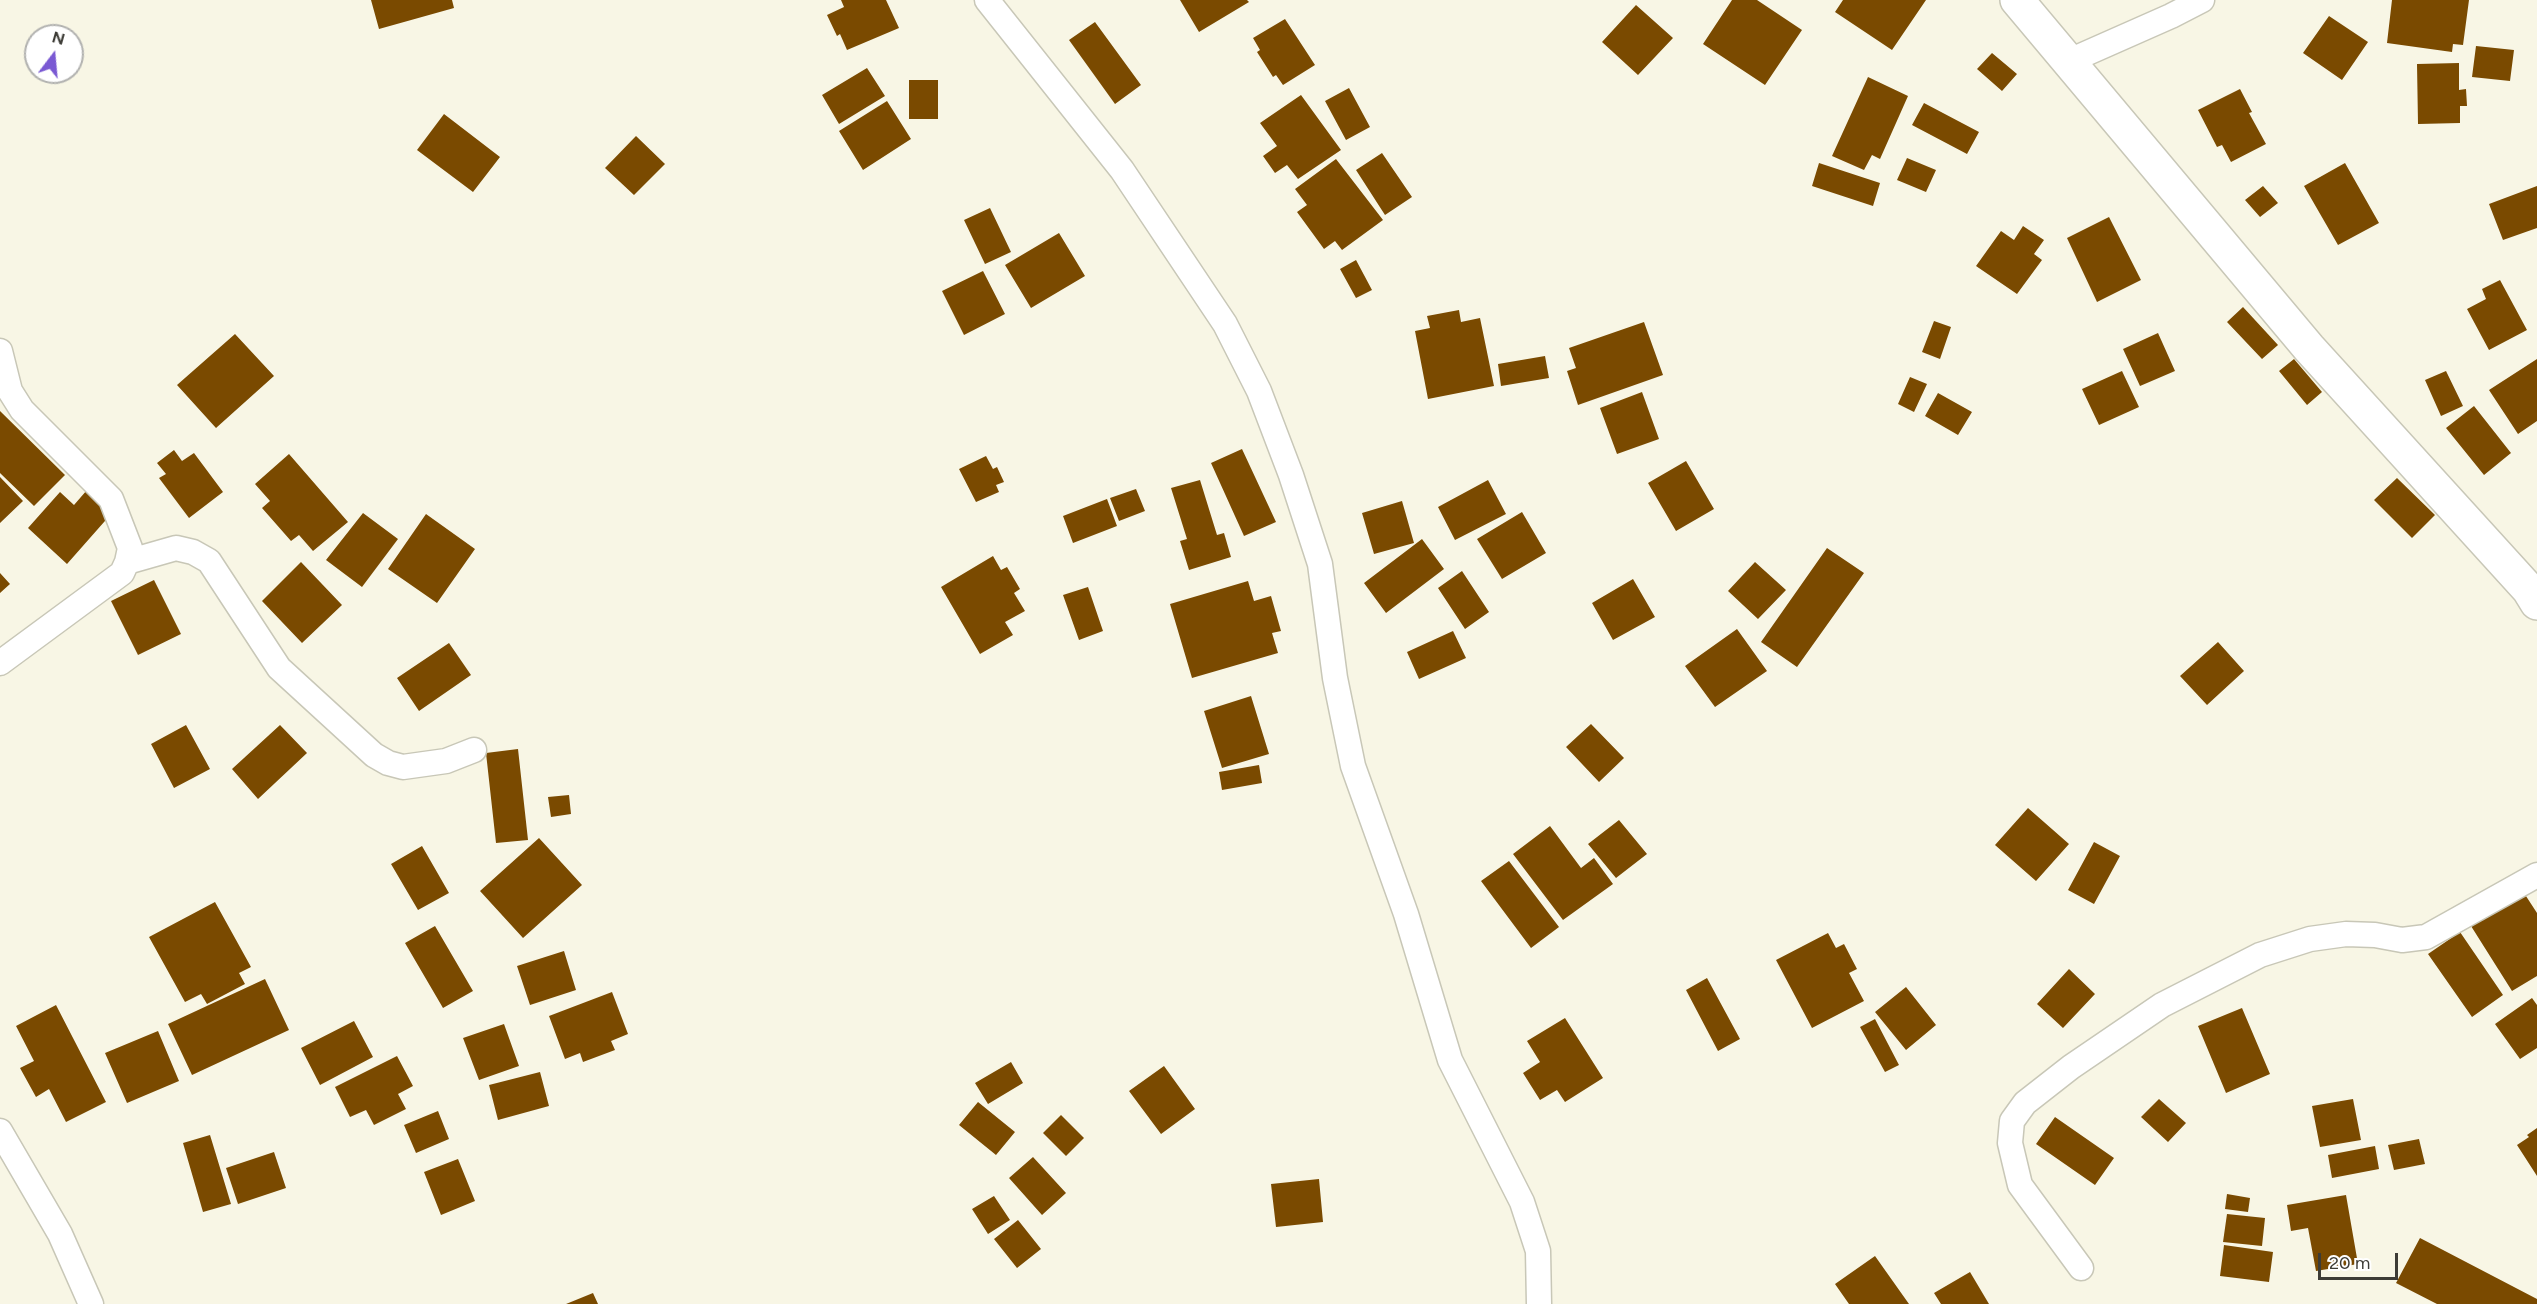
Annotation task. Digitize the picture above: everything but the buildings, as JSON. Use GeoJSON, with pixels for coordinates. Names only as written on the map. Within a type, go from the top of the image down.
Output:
{"type":"FeatureCollection","features":[{"type":"Feature","properties":{"kind":"main road"},"geometry":{"type":"LineString","coordinates":[[2017,0],[2309,348],[2529,590],[2537,603]]}},
{"type":"Feature","properties":{"kind":"street"},"geometry":{"type":"LineString","coordinates":[[987,0],[1122,170],[1225,324],[1259,392],[1291,475],[1320,564],[1335,678],[1353,766],[1406,914],[1450,1060],[1522,1202],[1538,1251],[1539,1304]]}},
{"type":"Feature","properties":{"kind":"street"},"geometry":{"type":"LineString","coordinates":[[2067,62],[2202,0]]}},
{"type":"Feature","properties":{"kind":"street"},"geometry":{"type":"LineString","coordinates":[[0,351],[10,391],[22,410],[111,499],[130,548],[122,573],[0,663]]}},
{"type":"Feature","properties":{"kind":"street"},"geometry":{"type":"LineString","coordinates":[[127,562],[176,548],[194,552],[209,561],[279,668],[374,755],[388,763],[404,767],[446,761],[474,750]]}},
{"type":"Feature","properties":{"kind":"street"},"geometry":{"type":"LineString","coordinates":[[2081,1268],[2020,1185],[2010,1143],[2013,1121],[2025,1103],[2072,1066],[2162,1005],[2260,955],[2310,939],[2346,934],[2375,935],[2402,940],[2426,937],[2537,876]]}},
{"type":"Feature","properties":{"kind":"street"},"geometry":{"type":"LineString","coordinates":[[0,1131],[60,1234],[91,1304]]}}]}
